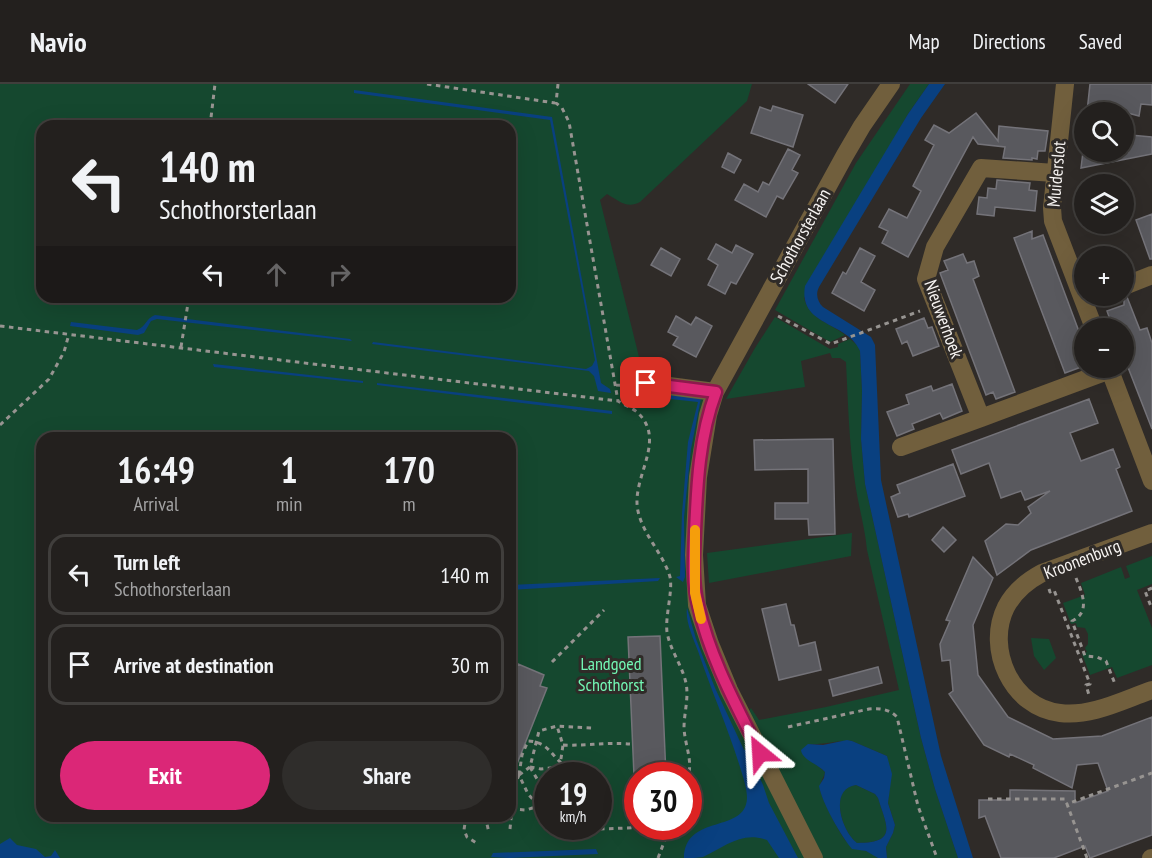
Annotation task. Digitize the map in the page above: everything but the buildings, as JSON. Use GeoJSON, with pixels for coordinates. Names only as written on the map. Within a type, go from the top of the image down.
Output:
{"type":"FeatureCollection","features":[{"type":"Feature","properties":{"kind":"street","name":"Schothorsterlaan"},"geometry":{"type":"LineString","coordinates":[[814,858],[729,690],[710,644],[698,605],[694,555],[698,477],[708,415],[716,392],[862,126],[891,84]]}},
{"type":"Feature","properties":{"kind":"street","name":"Muiderslot"},"geometry":{"type":"LineString","coordinates":[[1065,84],[1053,221],[1074,263]]}},
{"type":"Feature","properties":{"kind":"street","name":"Nieuwerhoek"},"geometry":{"type":"LineString","coordinates":[[981,418],[926,279],[935,247],[981,168],[1056,173]]}},
{"type":"Feature","properties":{"kind":"street"},"geometry":{"type":"LineString","coordinates":[[1134,282],[1152,275]]}},
{"type":"Feature","properties":{"kind":"street"},"geometry":{"type":"LineString","coordinates":[[901,447],[1085,378]]}},
{"type":"Feature","properties":{"kind":"street"},"geometry":{"type":"LineString","coordinates":[[1112,378],[1152,481]]}},
{"type":"Feature","properties":{"kind":"street"},"geometry":{"type":"LineString","coordinates":[[646,383],[716,392]]}},
{"type":"Feature","properties":{"kind":"street","name":"Kroonenburg"},"geometry":{"type":"LineString","coordinates":[[1152,533],[1070,562],[1029,580],[1017,591],[1006,607],[998,639],[1000,656],[1006,673],[1018,692],[1044,709],[1059,714],[1094,711],[1152,690]]}},
{"type":"Feature","properties":{"kind":"path"},"geometry":{"type":"LineString","coordinates":[[211,120],[215,84]]}},
{"type":"Feature","properties":{"kind":"path"},"geometry":{"type":"LineString","coordinates":[[427,84],[556,103],[562,108],[569,122],[618,401]]}},
{"type":"Feature","properties":{"kind":"path"},"geometry":{"type":"LineString","coordinates":[[556,103],[558,84]]}},
{"type":"Feature","properties":{"kind":"path"},"geometry":{"type":"LineString","coordinates":[[181,347],[188,303]]}},
{"type":"Feature","properties":{"kind":"path"},"geometry":{"type":"LineString","coordinates":[[762,307],[831,344],[936,305]]}},
{"type":"Feature","properties":{"kind":"path"},"geometry":{"type":"LineString","coordinates":[[0,326],[618,401],[637,412],[645,422],[651,437],[638,485],[637,504],[640,518],[670,579],[667,630],[671,649],[686,684],[684,732],[690,762]]}},
{"type":"Feature","properties":{"kind":"path"},"geometry":{"type":"LineString","coordinates":[[0,425],[49,379],[64,352],[69,334]]}},
{"type":"Feature","properties":{"kind":"path"},"geometry":{"type":"LineString","coordinates":[[1070,562],[1084,601],[1080,616],[1072,621],[1079,640],[1085,656],[1091,655],[1106,661],[1122,701]]}},
{"type":"Feature","properties":{"kind":"path"},"geometry":{"type":"LineString","coordinates":[[1042,573],[1050,592],[1054,590],[1090,684],[1086,685],[1094,711]]}},
{"type":"Feature","properties":{"kind":"path"},"geometry":{"type":"LineString","coordinates":[[1152,588],[1145,591],[1152,609]]}},
{"type":"Feature","properties":{"kind":"path"},"geometry":{"type":"LineString","coordinates":[[552,662],[604,610]]}},
{"type":"Feature","properties":{"kind":"path"},"geometry":{"type":"LineString","coordinates":[[1073,642],[1079,640]]}},
{"type":"Feature","properties":{"kind":"path"},"geometry":{"type":"LineString","coordinates":[[788,727],[869,709],[878,708],[892,712],[897,717],[918,806],[937,858]]}},
{"type":"Feature","properties":{"kind":"path"},"geometry":{"type":"LineString","coordinates":[[557,726],[563,745],[559,761]]}},
{"type":"Feature","properties":{"kind":"path"},"geometry":{"type":"LineString","coordinates":[[516,780],[530,767],[538,731],[557,726],[592,728]]}},
{"type":"Feature","properties":{"kind":"path"},"geometry":{"type":"LineString","coordinates":[[534,801],[519,776],[522,755],[528,741],[537,741],[548,747],[559,761]]}},
{"type":"Feature","properties":{"kind":"path"},"geometry":{"type":"LineString","coordinates":[[563,745],[579,746],[603,742],[630,744]]}},
{"type":"Feature","properties":{"kind":"path"},"geometry":{"type":"LineString","coordinates":[[530,767],[534,768]]}},
{"type":"Feature","properties":{"kind":"path"},"geometry":{"type":"LineString","coordinates":[[530,767],[534,773]]}},
{"type":"Feature","properties":{"kind":"path"},"geometry":{"type":"LineString","coordinates":[[1067,804],[1152,773]]}},
{"type":"Feature","properties":{"kind":"path"},"geometry":{"type":"LineString","coordinates":[[988,798],[1065,799],[1088,858]]}},
{"type":"Feature","properties":{"kind":"path"},"geometry":{"type":"LineString","coordinates":[[516,809],[534,808]]}},
{"type":"Feature","properties":{"kind":"path"},"geometry":{"type":"LineString","coordinates":[[465,822],[464,830],[467,837],[478,844]]}},
{"type":"Feature","properties":{"kind":"path"},"geometry":{"type":"LineString","coordinates":[[488,822],[489,833]]}},
{"type":"Feature","properties":{"kind":"path"},"geometry":{"type":"LineString","coordinates":[[510,822],[510,829]]}},
{"type":"Feature","properties":{"kind":"path"},"geometry":{"type":"LineString","coordinates":[[658,858],[665,840]]}},
{"type":"Feature","properties":{"kind":"green space","name":"Landgoed Schothorst"},"geometry":{"type":"Polygon","coordinates":[[[0,84],[752,84],[747,101],[640,202],[631,205],[607,194],[600,200],[646,385],[704,395],[691,598],[809,858],[0,858],[0,84]]]}},
{"type":"Feature","properties":{"kind":"green space"},"geometry":{"type":"Polygon","coordinates":[[[910,84],[929,84],[908,114],[804,298],[815,316],[845,335],[830,342],[775,310],[856,163],[910,84]]]}},
{"type":"Feature","properties":{"kind":"green space"},"geometry":{"type":"Polygon","coordinates":[[[775,317],[830,349],[850,339],[860,351],[861,439],[865,484],[921,738],[958,858],[887,858],[886,847],[895,825],[888,803],[890,782],[887,756],[847,741],[808,744],[811,760],[825,772],[820,785],[821,794],[845,840],[878,858],[820,858],[748,712],[751,708],[759,720],[899,690],[856,491],[850,437],[846,362],[840,358],[832,358],[830,353],[801,361],[805,387],[726,399],[775,317]]]}},
{"type":"Feature","properties":{"kind":"green space"},"geometry":{"type":"Polygon","coordinates":[[[852,533],[851,556],[709,583],[707,553],[852,533]]]}},
{"type":"Feature","properties":{"kind":"green space"},"geometry":{"type":"Polygon","coordinates":[[[1152,556],[1152,584],[1137,590],[1152,628],[1152,665],[1117,678],[1112,667],[1090,675],[1082,654],[1087,652],[1085,648],[1088,644],[1088,634],[1085,628],[1077,627],[1076,623],[1071,624],[1063,603],[1085,595],[1081,583],[1121,567],[1125,579],[1130,577],[1126,566],[1152,556]]]}},
{"type":"Feature","properties":{"kind":"green space"},"geometry":{"type":"Polygon","coordinates":[[[1031,638],[1049,639],[1056,658],[1044,670],[1034,656],[1031,638]]]}},
{"type":"Feature","properties":{"kind":"green space"},"geometry":{"type":"Polygon","coordinates":[[[856,785],[875,794],[878,798],[886,824],[884,836],[879,840],[857,843],[843,821],[840,811],[842,794],[847,788],[856,785]]]}},
{"type":"Feature","properties":{"kind":"water"},"geometry":{"type":"Polygon","coordinates":[[[929,84],[945,84],[921,118],[819,287],[817,296],[823,307],[871,337],[875,345],[881,480],[941,756],[973,858],[958,858],[921,738],[865,484],[861,439],[860,351],[854,341],[845,334],[816,317],[809,309],[805,299],[805,286],[908,114],[929,84]]]}},
{"type":"Feature","properties":{"kind":"water"},"geometry":{"type":"Polygon","coordinates":[[[354,90],[552,117],[601,383],[610,389],[611,393],[598,391],[594,376],[589,371],[372,344],[373,342],[586,369],[592,366],[595,360],[550,120],[354,93],[354,90]]]}},
{"type":"Feature","properties":{"kind":"water"},"geometry":{"type":"Polygon","coordinates":[[[155,315],[352,341],[157,319],[151,321],[144,333],[138,335],[70,326],[71,322],[137,330],[155,315]]]}},
{"type":"Feature","properties":{"kind":"water"},"geometry":{"type":"Polygon","coordinates":[[[213,364],[363,381],[363,383],[214,367],[213,364]]]}},
{"type":"Feature","properties":{"kind":"water"},"geometry":{"type":"Polygon","coordinates":[[[377,383],[612,411],[612,414],[377,385],[377,383]]]}},
{"type":"Feature","properties":{"kind":"water"},"geometry":{"type":"Polygon","coordinates":[[[640,391],[701,398],[691,449],[684,517],[685,577],[683,582],[676,577],[680,576],[688,442],[698,402],[624,394],[623,392],[640,391]]]}},
{"type":"Feature","properties":{"kind":"water"},"geometry":{"type":"Polygon","coordinates":[[[660,578],[658,581],[516,590],[516,585],[660,578]]]}},
{"type":"Feature","properties":{"kind":"water"},"geometry":{"type":"Polygon","coordinates":[[[687,608],[715,688],[744,750],[747,750],[769,803],[798,858],[779,858],[767,840],[749,837],[733,841],[703,857],[684,858],[690,840],[702,840],[702,830],[737,816],[744,809],[747,798],[745,782],[735,752],[687,618],[687,608]]]}},
{"type":"Feature","properties":{"kind":"water"},"geometry":{"type":"Polygon","coordinates":[[[847,740],[887,756],[892,774],[888,803],[895,825],[886,847],[887,858],[878,858],[866,851],[852,849],[832,819],[819,786],[825,772],[804,757],[801,750],[808,744],[823,745],[847,740]],[[856,785],[847,788],[842,794],[840,811],[843,821],[857,843],[879,840],[886,831],[884,816],[875,794],[856,785]]]}},
{"type":"Feature","properties":{"kind":"water"},"geometry":{"type":"Polygon","coordinates":[[[10,838],[17,845],[36,849],[45,857],[51,856],[55,850],[60,858],[0,858],[0,844],[10,838]]]}},
{"type":"Feature","properties":{"kind":"water"},"geometry":{"type":"Polygon","coordinates":[[[596,849],[598,854],[491,857],[493,853],[596,849]]]}},
{"type":"Feature","properties":{"kind":"slow traffic"},"geometry":{"type":"LineString","coordinates":[[695,530],[695,593],[701,619]]}},
{"type":"Feature","properties":{"kind":"route"},"geometry":{"type":"LineString","coordinates":[[646,383],[716,392],[708,415],[700,455],[696,497],[695,593],[718,666],[760,753]]}}]}
